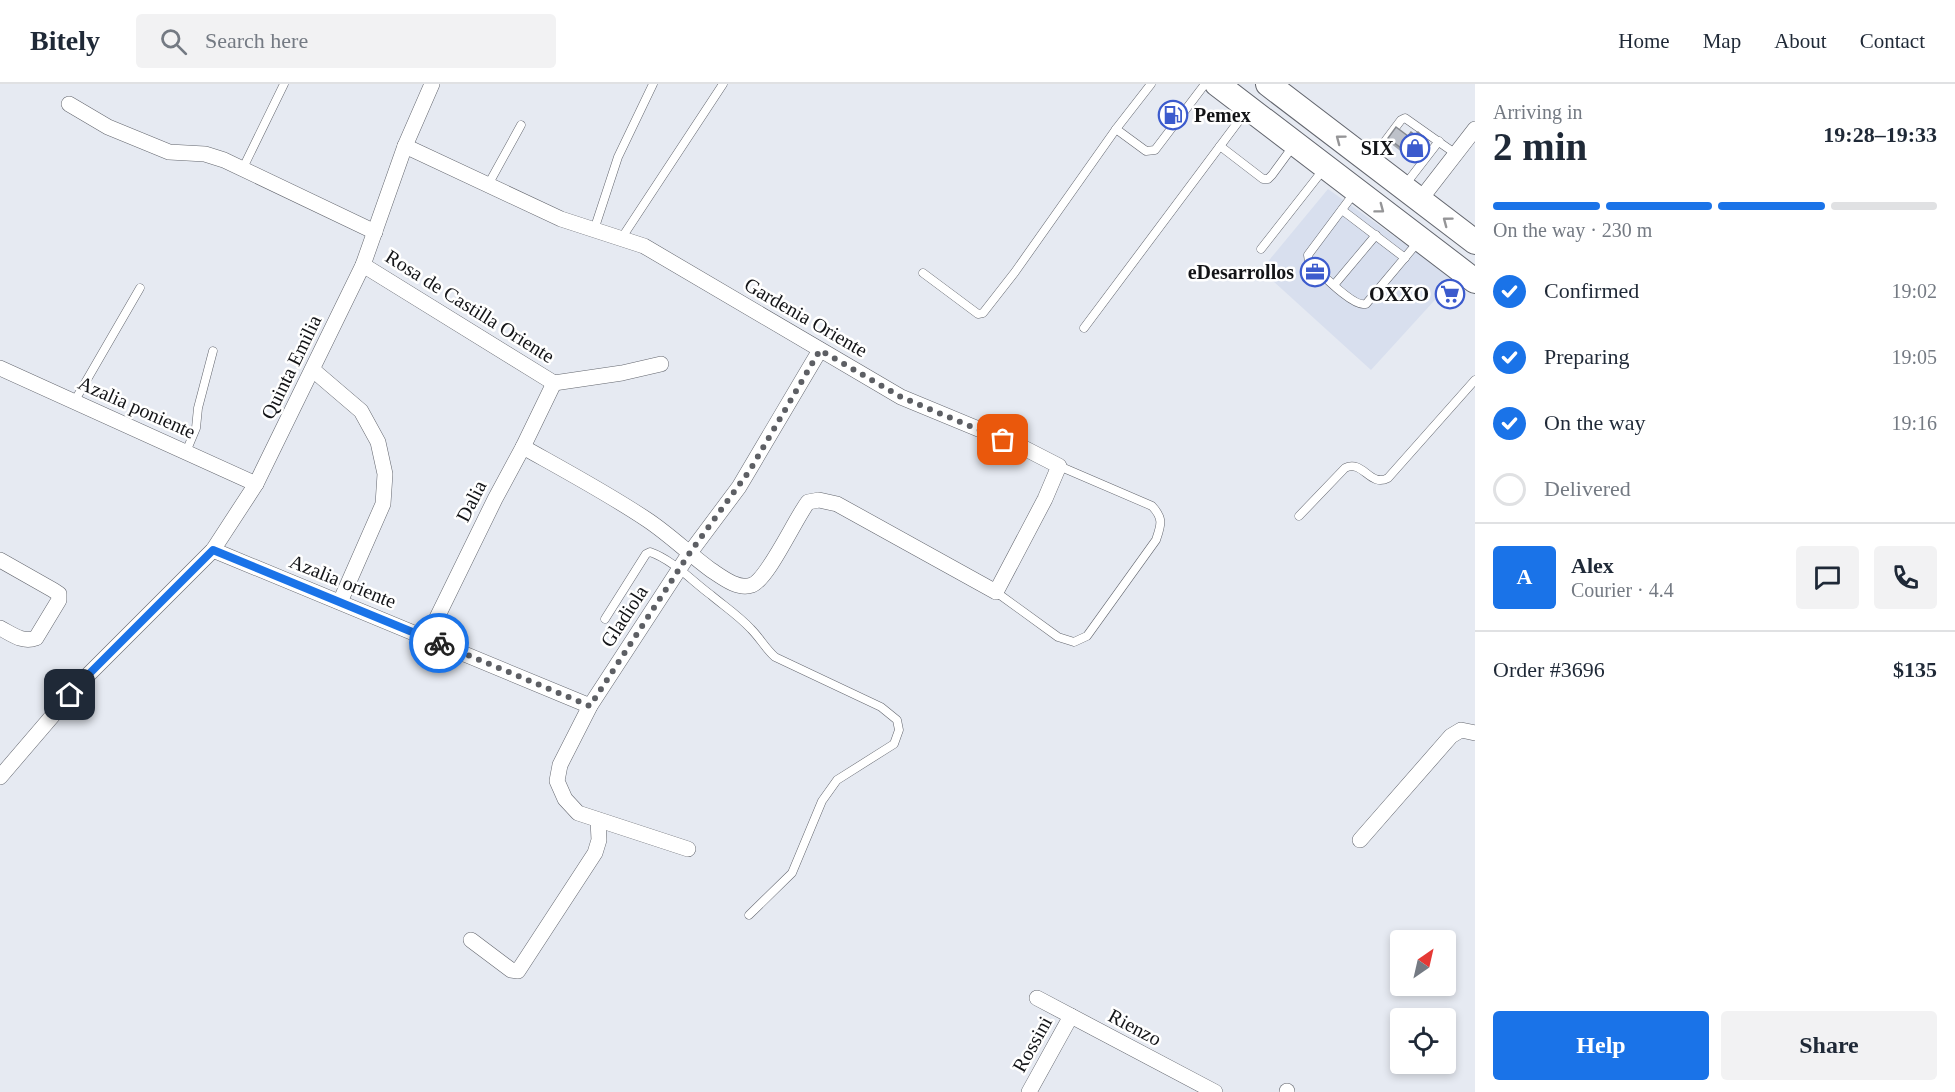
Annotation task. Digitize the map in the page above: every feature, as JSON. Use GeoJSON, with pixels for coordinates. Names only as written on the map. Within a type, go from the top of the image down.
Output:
{"type":"FeatureCollection","features":[{"type":"Feature","properties":{"kind":"main road"},"geometry":{"type":"LineString","coordinates":[[1216,84],[1325,167],[1349,200],[1420,239],[1475,281]]}},
{"type":"Feature","properties":{"kind":"main road"},"geometry":{"type":"LineString","coordinates":[[1268,84],[1475,242]]}},
{"type":"Feature","properties":{"kind":"street","name":"Quinta Emilia"},"geometry":{"type":"LineString","coordinates":[[0,777],[84,679],[213,550],[256,484],[363,265],[405,146],[432,84]]}},
{"type":"Feature","properties":{"kind":"street","name":"Rosa de Castilla Oriente"},"geometry":{"type":"LineString","coordinates":[[69,104],[108,127],[169,152],[205,154],[243,168],[375,232]]}},
{"type":"Feature","properties":{"kind":"street"},"geometry":{"type":"LineString","coordinates":[[1412,194],[1456,154],[1475,129]]}},
{"type":"Feature","properties":{"kind":"street","name":"Gardenia Oriente"},"geometry":{"type":"LineString","coordinates":[[405,146],[561,219],[644,246],[901,397],[1022,447],[1059,466]]}},
{"type":"Feature","properties":{"kind":"street","name":"Rosa de Castilla Oriente"},"geometry":{"type":"LineString","coordinates":[[363,265],[554,383]]}},
{"type":"Feature","properties":{"kind":"street","name":"Gladiola"},"geometry":{"type":"LineString","coordinates":[[688,849],[578,813],[565,799],[557,781],[560,765],[590,706],[689,554],[750,470],[820,350]]}},
{"type":"Feature","properties":{"kind":"street"},"geometry":{"type":"LineString","coordinates":[[554,383],[622,373],[661,364]]}},
{"type":"Feature","properties":{"kind":"street","name":"Azalia poniente"},"geometry":{"type":"LineString","coordinates":[[0,368],[256,484]]}},
{"type":"Feature","properties":{"kind":"street"},"geometry":{"type":"LineString","coordinates":[[313,370],[361,411],[378,442],[386,474],[383,504],[340,602]]}},
{"type":"Feature","properties":{"kind":"street","name":"Dalia"},"geometry":{"type":"LineString","coordinates":[[427,638],[554,383]]}},
{"type":"Feature","properties":{"kind":"street"},"geometry":{"type":"LineString","coordinates":[[523,447],[648,520],[689,554],[726,580],[741,587],[754,585],[764,576],[798,515],[808,502],[819,500],[837,504],[996,592],[1045,499],[1059,466]]}},
{"type":"Feature","properties":{"kind":"street","name":"Azalia oriente"},"geometry":{"type":"LineString","coordinates":[[213,550],[590,706]]}},
{"type":"Feature","properties":{"kind":"street"},"geometry":{"type":"LineString","coordinates":[[0,560],[59,594],[59,600],[36,639],[22,640],[0,628]]}},
{"type":"Feature","properties":{"kind":"street"},"geometry":{"type":"LineString","coordinates":[[1360,840],[1450,736],[1461,730],[1475,733]]}},
{"type":"Feature","properties":{"kind":"street"},"geometry":{"type":"LineString","coordinates":[[471,940],[511,970],[518,971],[595,853],[599,840],[598,820]]}},
{"type":"Feature","properties":{"kind":"street","name":"Rienzo"},"geometry":{"type":"LineString","coordinates":[[1037,998],[1215,1092]]}},
{"type":"Feature","properties":{"kind":"street","name":"Rossini"},"geometry":{"type":"LineString","coordinates":[[1029,1092],[1071,1016]]}},
{"type":"Feature","properties":{"kind":"lane"},"geometry":{"type":"LineString","coordinates":[[243,168],[284,84]]}},
{"type":"Feature","properties":{"kind":"lane"},"geometry":{"type":"LineString","coordinates":[[594,230],[618,157],[653,84]]}},
{"type":"Feature","properties":{"kind":"lane"},"geometry":{"type":"LineString","coordinates":[[621,239],[723,84]]}},
{"type":"Feature","properties":{"kind":"lane"},"geometry":{"type":"LineString","coordinates":[[924,273],[978,314],[982,313],[1150,84]]}},
{"type":"Feature","properties":{"kind":"lane"},"geometry":{"type":"LineString","coordinates":[[1116,129],[1146,151],[1155,150],[1205,84]]}},
{"type":"Feature","properties":{"kind":"lane"},"geometry":{"type":"LineString","coordinates":[[1084,328],[1248,109]]}},
{"type":"Feature","properties":{"kind":"lane"},"geometry":{"type":"LineString","coordinates":[[1370,162],[1405,118],[1456,154]]}},
{"type":"Feature","properties":{"kind":"lane"},"geometry":{"type":"LineString","coordinates":[[488,185],[521,125]]}},
{"type":"Feature","properties":{"kind":"lane"},"geometry":{"type":"LineString","coordinates":[[1412,194],[1439,141]]}},
{"type":"Feature","properties":{"kind":"lane"},"geometry":{"type":"LineString","coordinates":[[1220,146],[1263,179],[1268,179],[1295,144]]}},
{"type":"Feature","properties":{"kind":"lane"},"geometry":{"type":"LineString","coordinates":[[1261,249],[1325,167]]}},
{"type":"Feature","properties":{"kind":"lane"},"geometry":{"type":"LineString","coordinates":[[1404,258],[1376,235],[1349,200],[1308,255],[1308,262],[1357,304],[1366,304],[1420,239]]}},
{"type":"Feature","properties":{"kind":"lane"},"geometry":{"type":"LineString","coordinates":[[1334,285],[1376,235]]}},
{"type":"Feature","properties":{"kind":"lane"},"geometry":{"type":"LineString","coordinates":[[74,402],[140,288]]}},
{"type":"Feature","properties":{"kind":"lane"},"geometry":{"type":"LineString","coordinates":[[186,452],[196,428],[198,408],[213,351]]}},
{"type":"Feature","properties":{"kind":"lane"},"geometry":{"type":"LineString","coordinates":[[1299,516],[1345,468],[1351,465],[1356,466],[1374,480],[1382,482],[1388,478],[1475,380]]}},
{"type":"Feature","properties":{"kind":"lane"},"geometry":{"type":"LineString","coordinates":[[996,592],[1058,637],[1074,642],[1087,636],[1156,540],[1161,525],[1159,514],[1152,506],[1059,466]]}},
{"type":"Feature","properties":{"kind":"lane"},"geometry":{"type":"LineString","coordinates":[[605,619],[646,554],[650,552],[656,554],[679,569],[751,628],[765,649],[775,657],[880,707],[897,720],[898,730],[894,744],[837,780],[822,801],[792,873],[749,915]]}},
{"type":"Feature","properties":{"kind":"shaded area"},"geometry":{"type":"Polygon","coordinates":[[[1328,189],[1454,279],[1371,370],[1261,270],[1328,189]]]}},
{"type":"Feature","properties":{"kind":"building"},"geometry":{"type":"Polygon","coordinates":[[[1396,127],[1408,136],[1411,132],[1415,135],[1418,132],[1427,140],[1414,158],[1388,138],[1396,127]]]}},
{"type":"Feature","properties":{"kind":"way so far"},"geometry":{"type":"LineString","coordinates":[[439,643],[590,706],[689,554],[750,470],[820,350],[901,397],[1003,440]]}},
{"type":"Feature","properties":{"kind":"place","name":"Pemex"},"geometry":{"type":"Point","coordinates":[1173,115]}},
{"type":"Feature","properties":{"kind":"place","name":"SIX"},"geometry":{"type":"Point","coordinates":[1415,148]}},
{"type":"Feature","properties":{"kind":"place","name":"eDesarrollos"},"geometry":{"type":"Point","coordinates":[1315,272]}},
{"type":"Feature","properties":{"kind":"place","name":"OXXO"},"geometry":{"type":"Point","coordinates":[1450,294]}},
{"type":"Feature","properties":{"kind":"route"},"geometry":{"type":"LineString","coordinates":[[70,695],[213,550],[439,643]]}}]}
